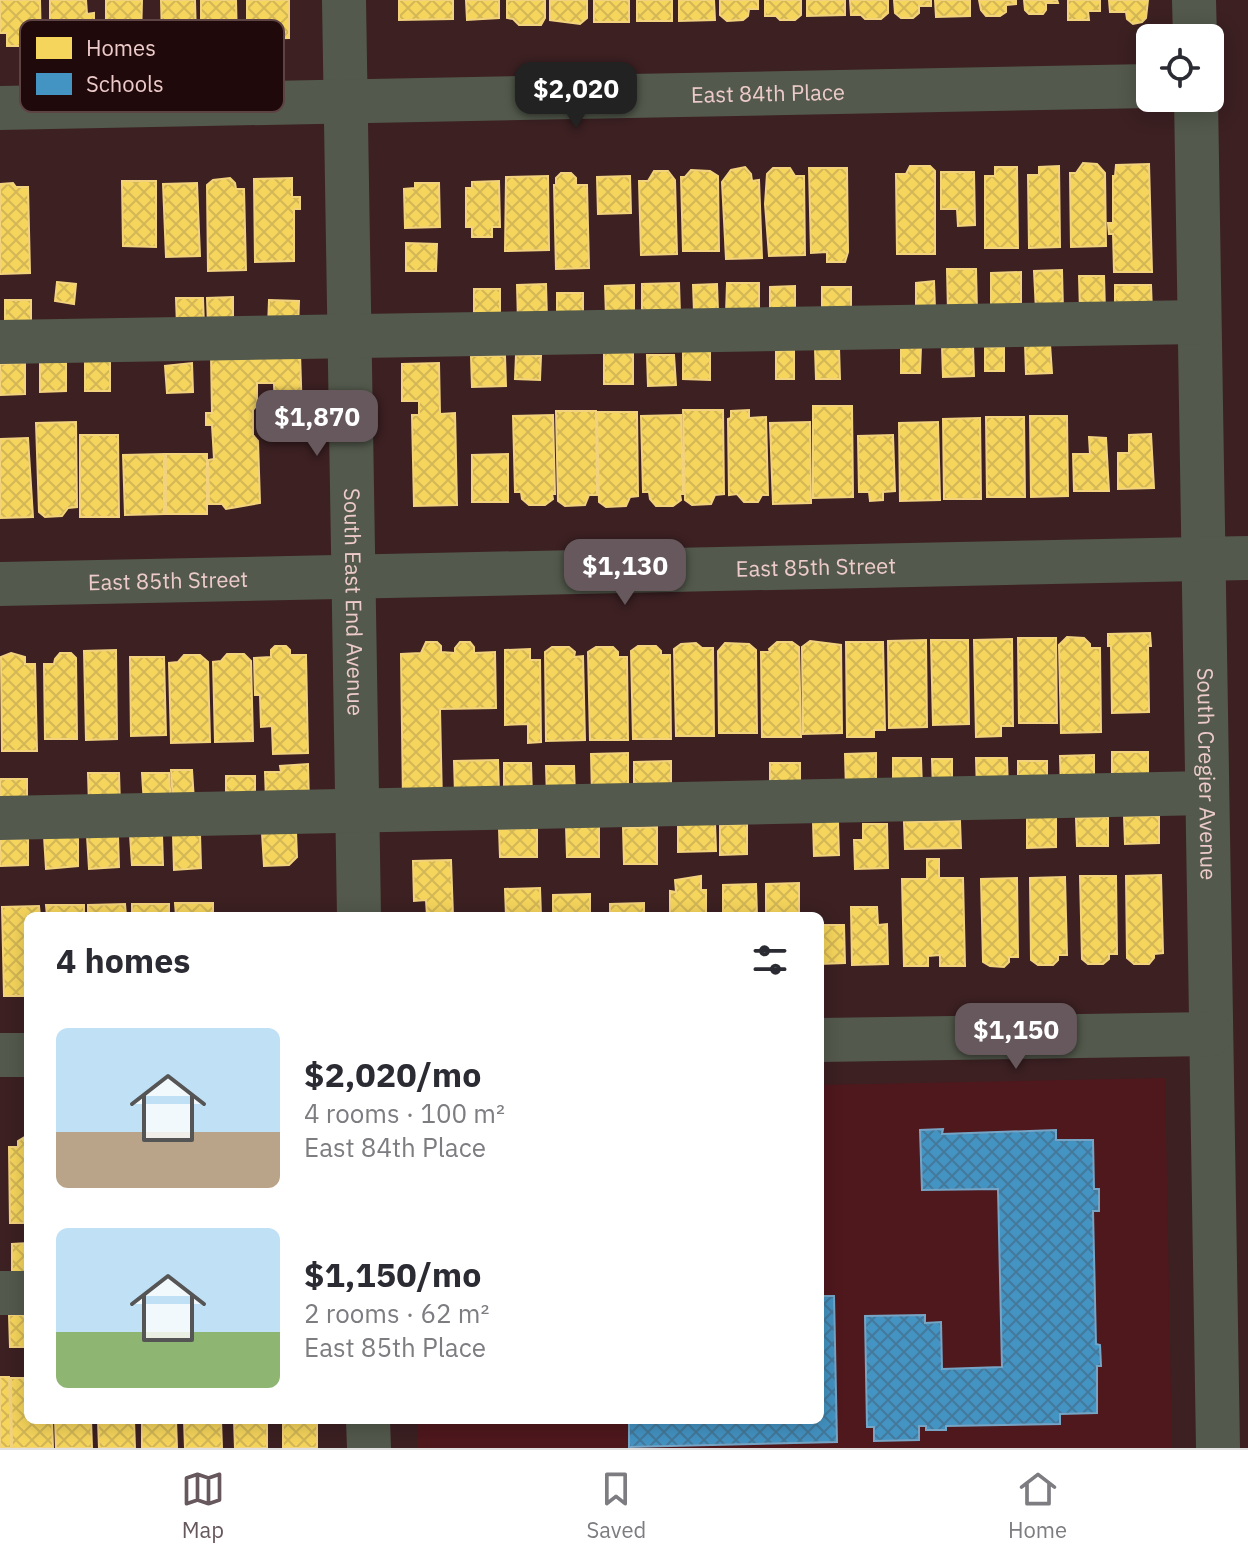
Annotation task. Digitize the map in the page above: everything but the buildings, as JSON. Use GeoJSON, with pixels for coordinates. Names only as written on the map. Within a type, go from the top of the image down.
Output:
{"type":"FeatureCollection","features":[{"type":"Feature","properties":{"kind":"street","name":"South East End Avenue"},"geometry":{"type":"LineString","coordinates":[[344,0],[359,912]]}},
{"type":"Feature","properties":{"kind":"street"},"geometry":{"type":"LineString","coordinates":[[1194,0],[1195,24]]}},
{"type":"Feature","properties":{"kind":"street","name":"East 84th Place"},"geometry":{"type":"LineString","coordinates":[[284,102],[1136,86]]}},
{"type":"Feature","properties":{"kind":"street","name":"East 84th Place"},"geometry":{"type":"LineString","coordinates":[[0,108],[20,108]]}},
{"type":"Feature","properties":{"kind":"street","name":"South Cregier Avenue"},"geometry":{"type":"LineString","coordinates":[[1196,112],[1218,1448]]}},
{"type":"Feature","properties":{"kind":"street"},"geometry":{"type":"LineString","coordinates":[[0,342],[1199,322]]}},
{"type":"Feature","properties":{"kind":"street","name":"East 85th Street"},"geometry":{"type":"LineString","coordinates":[[0,584],[1248,558]]}},
{"type":"Feature","properties":{"kind":"street"},"geometry":{"type":"LineString","coordinates":[[0,818],[1207,793]]}},
{"type":"Feature","properties":{"kind":"street"},"geometry":{"type":"LineString","coordinates":[[824,1040],[1211,1034]]}},
{"type":"Feature","properties":{"kind":"street"},"geometry":{"type":"LineString","coordinates":[[0,1055],[24,1055]]}},
{"type":"Feature","properties":{"kind":"street"},"geometry":{"type":"LineString","coordinates":[[0,1293],[24,1293]]}},
{"type":"Feature","properties":{"kind":"street"},"geometry":{"type":"LineString","coordinates":[[368,1424],[369,1448]]}},
{"type":"Feature","properties":{"kind":"shaded area"},"geometry":{"type":"Polygon","coordinates":[[[1165,1078],[1172,1448],[418,1448],[418,1424],[824,1424],[824,1085],[1165,1078]]]}}]}
